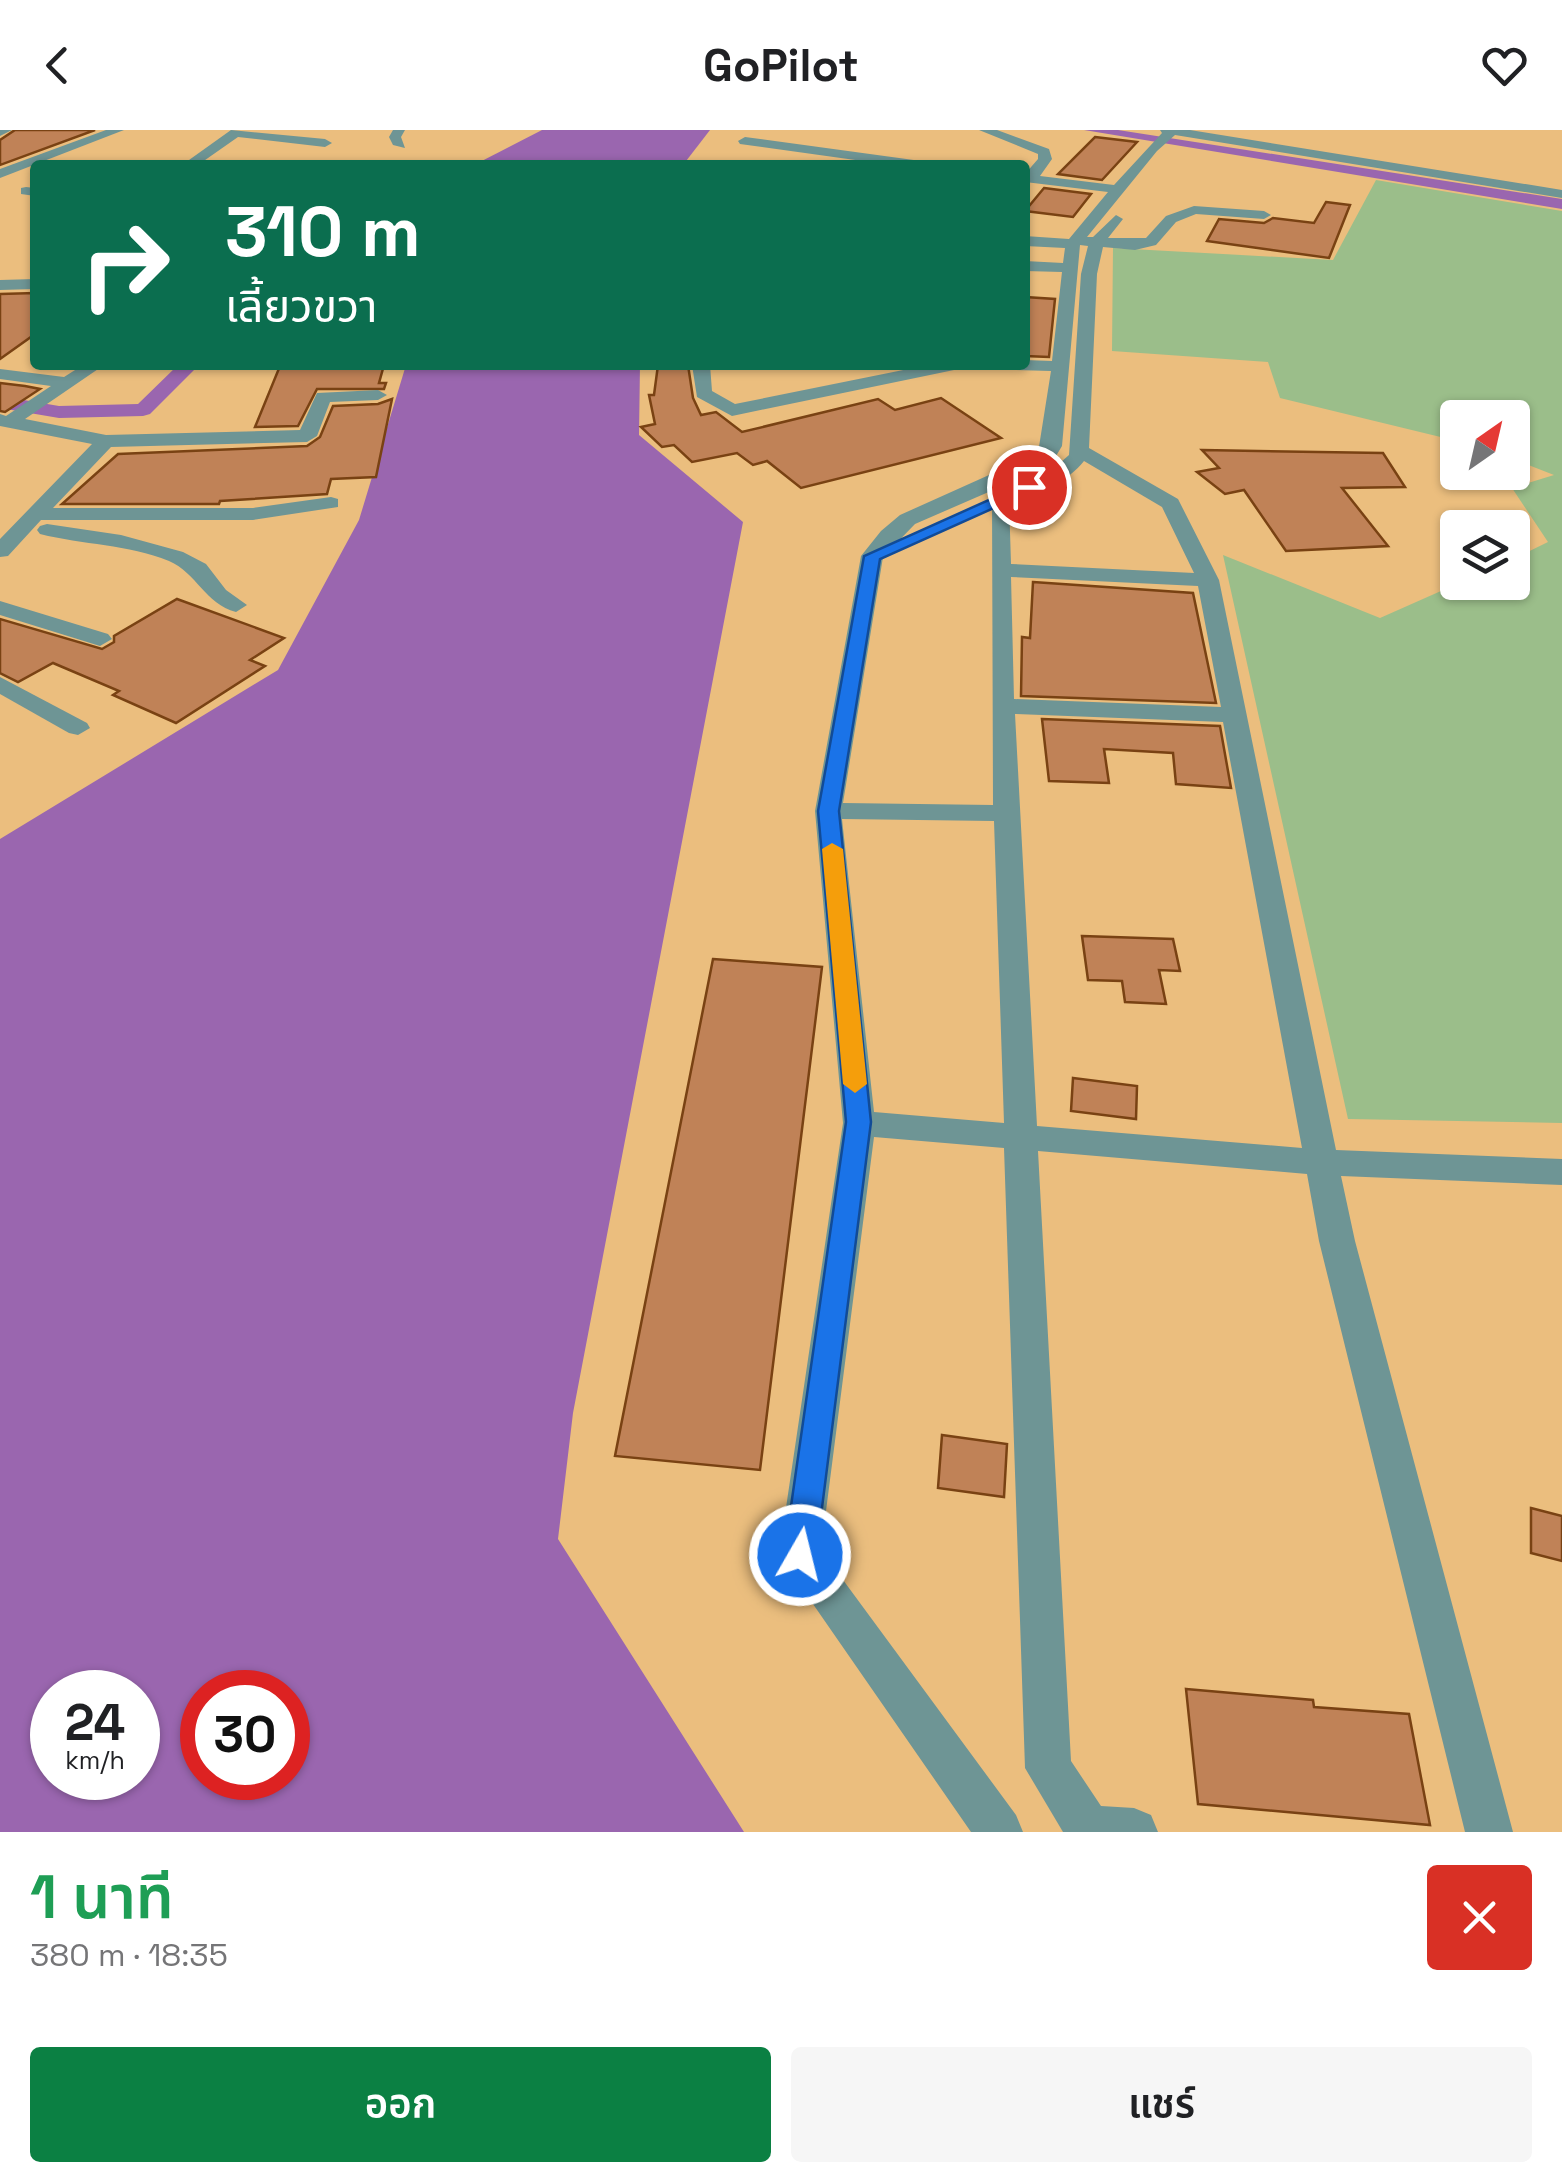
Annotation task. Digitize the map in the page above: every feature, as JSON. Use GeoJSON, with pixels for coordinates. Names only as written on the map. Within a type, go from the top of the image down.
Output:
{"type":"FeatureCollection","features":[{"type":"Feature","properties":{"kind":"street"},"geometry":{"type":"LineString","coordinates":[[38,160],[118,130]]}},
{"type":"Feature","properties":{"kind":"street"},"geometry":{"type":"LineString","coordinates":[[985,130],[1044,152],[1046,159],[1030,177]]}},
{"type":"Feature","properties":{"kind":"street"},"geometry":{"type":"LineString","coordinates":[[195,160],[238,131],[325,143]]}},
{"type":"Feature","properties":{"kind":"street"},"geometry":{"type":"LineString","coordinates":[[999,1832],[800,1555],[859,1122],[828,811],[872,556],[887,532],[916,512],[1032,466],[1046,456],[1052,446],[1068,268],[1074,242],[1116,189],[1171,138]]}},
{"type":"Feature","properties":{"kind":"street"},"geometry":{"type":"LineString","coordinates":[[1171,138],[1562,194]]}},
{"type":"Feature","properties":{"kind":"street"},"geometry":{"type":"LineString","coordinates":[[872,556],[1072,466],[1080,450],[1090,274],[1097,242],[1171,138]]}},
{"type":"Feature","properties":{"kind":"street"},"geometry":{"type":"LineString","coordinates":[[745,141],[884,160]]}},
{"type":"Feature","properties":{"kind":"street"},"geometry":{"type":"LineString","coordinates":[[0,174],[30,163]]}},
{"type":"Feature","properties":{"kind":"street"},"geometry":{"type":"LineString","coordinates":[[1030,179],[1116,189]]}},
{"type":"Feature","properties":{"kind":"street"},"geometry":{"type":"LineString","coordinates":[[1030,241],[1151,242],[1171,220],[1194,210],[1264,215]]}},
{"type":"Feature","properties":{"kind":"street"},"geometry":{"type":"LineString","coordinates":[[1030,266],[1068,268]]}},
{"type":"Feature","properties":{"kind":"street"},"geometry":{"type":"LineString","coordinates":[[0,285],[30,284]]}},
{"type":"Feature","properties":{"kind":"street"},"geometry":{"type":"LineString","coordinates":[[1030,365],[1058,366]]}},
{"type":"Feature","properties":{"kind":"street"},"geometry":{"type":"LineString","coordinates":[[4,421],[86,370]]}},
{"type":"Feature","properties":{"kind":"street"},"geometry":{"type":"LineString","coordinates":[[701,370],[703,393],[732,410],[835,389],[868,374],[906,370]]}},
{"type":"Feature","properties":{"kind":"street"},"geometry":{"type":"LineString","coordinates":[[825,370],[835,389]]}},
{"type":"Feature","properties":{"kind":"street"},"geometry":{"type":"LineString","coordinates":[[0,374],[67,383]]}},
{"type":"Feature","properties":{"kind":"street"},"geometry":{"type":"LineString","coordinates":[[4,421],[106,441],[308,436],[324,396],[378,395]]}},
{"type":"Feature","properties":{"kind":"street"},"geometry":{"type":"LineString","coordinates":[[0,551],[106,441]]}},
{"type":"Feature","properties":{"kind":"street"},"geometry":{"type":"LineString","coordinates":[[1080,450],[1171,503],[1208,580],[1336,1240],[1489,1832]]}},
{"type":"Feature","properties":{"kind":"street"},"geometry":{"type":"LineString","coordinates":[[998,500],[1006,813],[1048,1768],[1088,1828],[1134,1832]]}},
{"type":"Feature","properties":{"kind":"street"},"geometry":{"type":"LineString","coordinates":[[30,520],[253,514],[331,504]]}},
{"type":"Feature","properties":{"kind":"street"},"geometry":{"type":"LineString","coordinates":[[30,520],[168,554],[197,566],[217,597],[236,605]]}},
{"type":"Feature","properties":{"kind":"street"},"geometry":{"type":"LineString","coordinates":[[1001,570],[1208,580]]}},
{"type":"Feature","properties":{"kind":"street"},"geometry":{"type":"LineString","coordinates":[[0,608],[100,639]]}},
{"type":"Feature","properties":{"kind":"street"},"geometry":{"type":"LineString","coordinates":[[0,684],[78,728]]}},
{"type":"Feature","properties":{"kind":"street"},"geometry":{"type":"LineString","coordinates":[[1002,706],[1236,716]]}},
{"type":"Feature","properties":{"kind":"street"},"geometry":{"type":"LineString","coordinates":[[828,811],[1006,813]]}},
{"type":"Feature","properties":{"kind":"street"},"geometry":{"type":"LineString","coordinates":[[859,1122],[1320,1162],[1562,1172]]}},
{"type":"Feature","properties":{"kind":"green space"},"geometry":{"type":"Polygon","coordinates":[[[1376,180],[1562,211],[1562,1123],[1348,1119],[1223,555],[1380,618],[1440,591],[1440,600],[1530,600],[1530,551],[1548,542],[1513,490],[1530,490],[1530,482],[1554,475],[1530,466],[1530,400],[1440,400],[1440,437],[1280,398],[1268,362],[1112,351],[1113,248],[1333,260],[1376,180]]]}},
{"type":"Feature","properties":{"kind":"shaded area"},"geometry":{"type":"Polygon","coordinates":[[[542,130],[710,130],[687,160],[484,160],[542,130]]]}},
{"type":"Feature","properties":{"kind":"shaded area"},"geometry":{"type":"Polygon","coordinates":[[[404,370],[640,370],[639,435],[743,522],[573,1413],[558,1539],[744,1832],[0,1832],[0,839],[278,670],[359,520],[404,370]]]}},
{"type":"Feature","properties":{"kind":"building"},"geometry":{"type":"Polygon","coordinates":[[[15,130],[95,130],[0,165],[0,140],[15,130]]]}},
{"type":"Feature","properties":{"kind":"building"},"geometry":{"type":"Polygon","coordinates":[[[1095,137],[1137,142],[1102,180],[1058,174],[1095,137]]]}},
{"type":"Feature","properties":{"kind":"building"},"geometry":{"type":"Polygon","coordinates":[[[1044,188],[1091,194],[1073,217],[1030,212],[1030,205],[1044,188]]]}},
{"type":"Feature","properties":{"kind":"building"},"geometry":{"type":"Polygon","coordinates":[[[1326,202],[1350,205],[1329,258],[1207,241],[1219,219],[1264,223],[1273,218],[1314,223],[1326,202]]]}},
{"type":"Feature","properties":{"kind":"building"},"geometry":{"type":"Polygon","coordinates":[[[30,293],[30,338],[0,359],[0,294],[30,293]]]}},
{"type":"Feature","properties":{"kind":"building"},"geometry":{"type":"Polygon","coordinates":[[[1030,297],[1055,299],[1049,357],[1030,356],[1030,297]]]}},
{"type":"Feature","properties":{"kind":"building"},"geometry":{"type":"Polygon","coordinates":[[[278,370],[383,370],[379,383],[386,383],[384,389],[317,389],[298,426],[255,427],[278,370]]]}},
{"type":"Feature","properties":{"kind":"building"},"geometry":{"type":"Polygon","coordinates":[[[657,370],[689,370],[693,398],[701,415],[716,412],[742,432],[878,399],[895,410],[941,398],[1001,438],[801,488],[767,461],[753,465],[737,453],[692,462],[674,445],[662,447],[641,427],[655,424],[649,395],[654,395],[657,370]]]}},
{"type":"Feature","properties":{"kind":"building"},"geometry":{"type":"Polygon","coordinates":[[[0,383],[40,389],[5,412],[0,411],[0,383]]]}},
{"type":"Feature","properties":{"kind":"building"},"geometry":{"type":"Polygon","coordinates":[[[392,399],[376,477],[331,479],[327,494],[219,504],[62,504],[118,454],[307,446],[320,437],[333,406],[378,404],[392,399]]]}},
{"type":"Feature","properties":{"kind":"building"},"geometry":{"type":"Polygon","coordinates":[[[1202,450],[1383,453],[1405,487],[1342,488],[1388,546],[1286,551],[1244,490],[1225,494],[1197,472],[1219,468],[1202,450]]]}},
{"type":"Feature","properties":{"kind":"building"},"geometry":{"type":"Polygon","coordinates":[[[1033,582],[1193,593],[1216,703],[1021,696],[1022,637],[1030,638],[1033,582]]]}},
{"type":"Feature","properties":{"kind":"building"},"geometry":{"type":"Polygon","coordinates":[[[177,599],[284,638],[250,660],[265,666],[176,723],[113,695],[119,691],[53,663],[18,682],[0,673],[0,619],[102,649],[114,642],[114,636],[177,599]]]}},
{"type":"Feature","properties":{"kind":"building"},"geometry":{"type":"Polygon","coordinates":[[[1042,719],[1220,726],[1231,788],[1176,784],[1173,753],[1104,749],[1109,783],[1049,781],[1042,719]]]}},
{"type":"Feature","properties":{"kind":"building"},"geometry":{"type":"Polygon","coordinates":[[[1082,936],[1173,939],[1180,971],[1159,970],[1166,1004],[1125,1002],[1122,981],[1088,980],[1082,936]]]}},
{"type":"Feature","properties":{"kind":"building"},"geometry":{"type":"Polygon","coordinates":[[[713,959],[822,967],[760,1470],[615,1456],[713,959]]]}},
{"type":"Feature","properties":{"kind":"building"},"geometry":{"type":"Polygon","coordinates":[[[1073,1078],[1137,1086],[1136,1119],[1071,1111],[1073,1078]]]}},
{"type":"Feature","properties":{"kind":"building"},"geometry":{"type":"Polygon","coordinates":[[[942,1435],[1007,1444],[1004,1497],[938,1488],[942,1435]]]}},
{"type":"Feature","properties":{"kind":"building"},"geometry":{"type":"Polygon","coordinates":[[[1531,1508],[1562,1516],[1562,1561],[1531,1553],[1531,1508]]]}},
{"type":"Feature","properties":{"kind":"building"},"geometry":{"type":"Polygon","coordinates":[[[1186,1689],[1313,1700],[1314,1707],[1409,1714],[1430,1825],[1198,1804],[1186,1689]]]}},
{"type":"Feature","properties":{"kind":"waterway"},"geometry":{"type":"LineString","coordinates":[[1091,130],[1562,204]]}},
{"type":"Feature","properties":{"kind":"waterway"},"geometry":{"type":"LineString","coordinates":[[0,402],[59,412],[143,410],[184,370]]}},
{"type":"Feature","properties":{"kind":"slow traffic"},"geometry":{"type":"LineString","coordinates":[[832,849],[855,1084]]}},
{"type":"Feature","properties":{"kind":"route"},"geometry":{"type":"LineString","coordinates":[[800,1555],[859,1122],[828,811],[872,556],[1029,487]]}}]}
